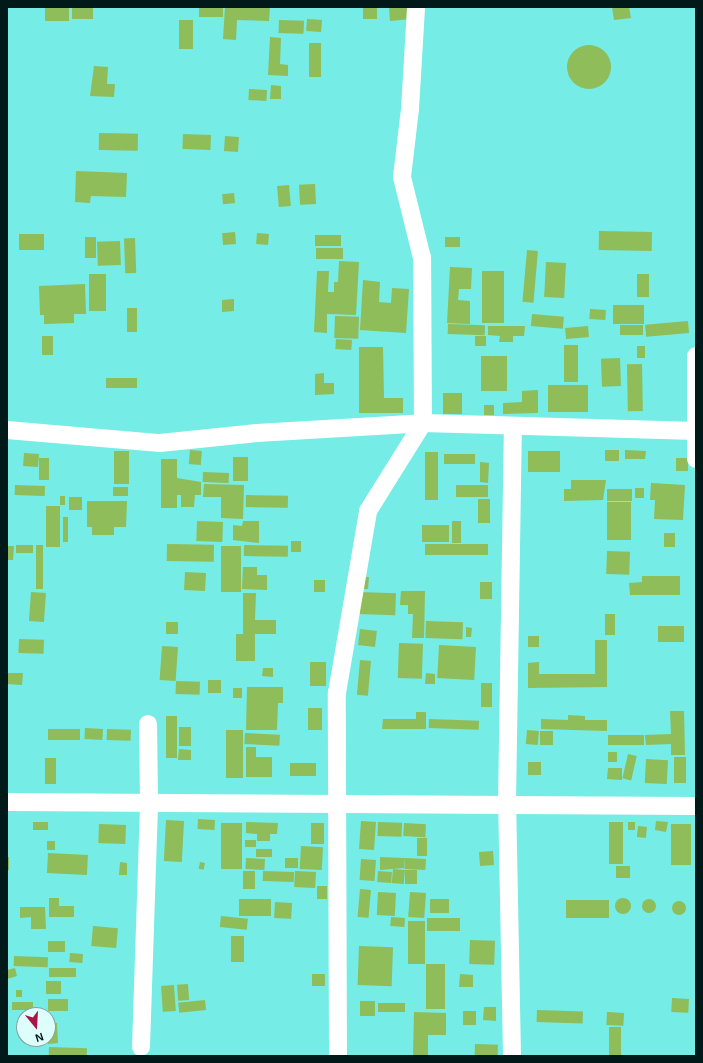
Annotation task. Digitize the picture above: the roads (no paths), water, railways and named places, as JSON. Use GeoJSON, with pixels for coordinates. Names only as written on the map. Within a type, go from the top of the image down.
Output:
{"type":"FeatureCollection","features":[{"type":"Feature","properties":{"kind":"street"},"geometry":{"type":"LineString","coordinates":[[338,1056],[337,693],[368,511],[423,423],[422,258],[402,177],[410,109],[416,7]]}},
{"type":"Feature","properties":{"kind":"street"},"geometry":{"type":"LineString","coordinates":[[696,356],[696,459]]}},
{"type":"Feature","properties":{"kind":"street"},"geometry":{"type":"LineString","coordinates":[[7,430],[160,443],[257,433],[423,423],[513,428],[696,431]]}},
{"type":"Feature","properties":{"kind":"street"},"geometry":{"type":"LineString","coordinates":[[512,1056],[507,803],[513,428]]}},
{"type":"Feature","properties":{"kind":"street"},"geometry":{"type":"LineString","coordinates":[[141,1047],[149,802],[148,724]]}},
{"type":"Feature","properties":{"kind":"street"},"geometry":{"type":"LineString","coordinates":[[7,802],[338,802],[696,806]]}}]}
